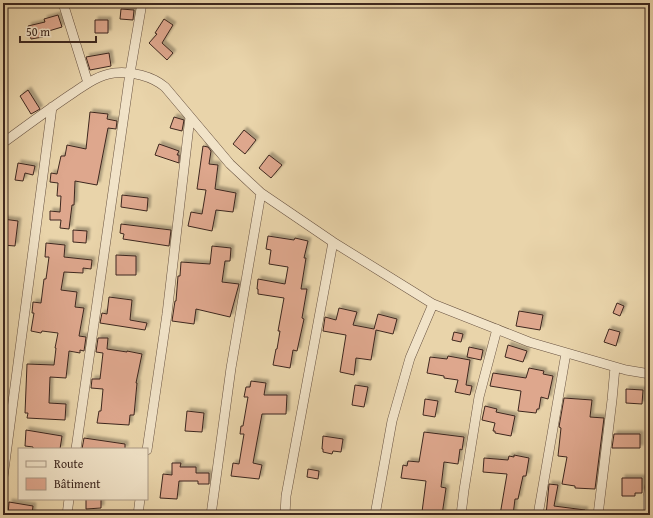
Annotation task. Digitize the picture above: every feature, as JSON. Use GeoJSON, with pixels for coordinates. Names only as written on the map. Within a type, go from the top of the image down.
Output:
{"type":"FeatureCollection","features":[{"type":"Feature","properties":{"kind":"street"},"geometry":{"type":"LineString","coordinates":[[63,3],[88,83]]}},
{"type":"Feature","properties":{"kind":"street"},"geometry":{"type":"LineString","coordinates":[[76,448],[130,73],[142,3]]}},
{"type":"Feature","properties":{"kind":"street"},"geometry":{"type":"LineString","coordinates":[[3,143],[52,107],[101,76],[113,73],[130,73],[154,80],[165,87],[230,164],[261,193],[333,242],[433,304],[529,342],[615,367],[650,374]]}},
{"type":"Feature","properties":{"kind":"street"},"geometry":{"type":"LineString","coordinates":[[3,477],[52,107]]}},
{"type":"Feature","properties":{"kind":"street"},"geometry":{"type":"LineString","coordinates":[[147,448],[167,314],[190,117]]}},
{"type":"Feature","properties":{"kind":"street"},"geometry":{"type":"LineString","coordinates":[[211,515],[231,368],[261,193]]}},
{"type":"Feature","properties":{"kind":"street"},"geometry":{"type":"LineString","coordinates":[[285,515],[286,496],[333,242]]}},
{"type":"Feature","properties":{"kind":"street"},"geometry":{"type":"LineString","coordinates":[[375,515],[392,422],[410,358],[433,304]]}},
{"type":"Feature","properties":{"kind":"street"},"geometry":{"type":"LineString","coordinates":[[461,515],[480,397],[497,329]]}},
{"type":"Feature","properties":{"kind":"street"},"geometry":{"type":"LineString","coordinates":[[538,515],[566,353]]}},
{"type":"Feature","properties":{"kind":"street"},"geometry":{"type":"LineString","coordinates":[[598,515],[615,367]]}},
{"type":"Feature","properties":{"kind":"street"},"geometry":{"type":"LineString","coordinates":[[648,515],[650,484]]}},
{"type":"Feature","properties":{"kind":"street"},"geometry":{"type":"LineString","coordinates":[[67,515],[69,500]]}},
{"type":"Feature","properties":{"kind":"street"},"geometry":{"type":"LineString","coordinates":[[138,515],[140,500]]}},
{"type":"Feature","properties":{"kind":"building"},"geometry":{"type":"Polygon","coordinates":[[[121,9],[134,10],[133,20],[120,19],[121,9]]]}},
{"type":"Feature","properties":{"kind":"building"},"geometry":{"type":"Polygon","coordinates":[[[58,15],[62,27],[42,33],[43,37],[31,39],[28,26],[45,22],[44,19],[58,15]]]}},
{"type":"Feature","properties":{"kind":"building"},"geometry":{"type":"Polygon","coordinates":[[[164,19],[173,25],[162,43],[173,53],[167,60],[149,43],[157,34],[155,33],[164,19]]]}},
{"type":"Feature","properties":{"kind":"building"},"geometry":{"type":"Polygon","coordinates":[[[95,20],[108,20],[108,33],[95,33],[95,20]]]}},
{"type":"Feature","properties":{"kind":"building"},"geometry":{"type":"Polygon","coordinates":[[[109,53],[111,66],[90,70],[86,57],[109,53]]]}},
{"type":"Feature","properties":{"kind":"building"},"geometry":{"type":"Polygon","coordinates":[[[28,90],[40,109],[31,114],[20,96],[28,90]]]}},
{"type":"Feature","properties":{"kind":"building"},"geometry":{"type":"Polygon","coordinates":[[[90,112],[108,114],[107,119],[117,121],[116,129],[108,128],[97,185],[75,181],[74,205],[72,205],[69,229],[60,228],[61,220],[50,220],[50,211],[60,212],[61,196],[57,196],[58,183],[50,182],[51,173],[57,174],[61,156],[65,156],[67,145],[86,149],[90,112]]]}},
{"type":"Feature","properties":{"kind":"building"},"geometry":{"type":"Polygon","coordinates":[[[174,117],[184,120],[182,131],[170,128],[174,117]]]}},
{"type":"Feature","properties":{"kind":"building"},"geometry":{"type":"Polygon","coordinates":[[[244,130],[256,140],[245,154],[233,144],[244,130]]]}},
{"type":"Feature","properties":{"kind":"building"},"geometry":{"type":"Polygon","coordinates":[[[159,144],[179,151],[177,155],[179,155],[179,163],[155,155],[159,144]]]}},
{"type":"Feature","properties":{"kind":"building"},"geometry":{"type":"Polygon","coordinates":[[[203,146],[208,147],[211,151],[209,164],[218,165],[215,189],[236,193],[233,212],[216,210],[212,231],[188,226],[191,212],[202,214],[206,190],[197,189],[203,146]]]}},
{"type":"Feature","properties":{"kind":"building"},"geometry":{"type":"Polygon","coordinates":[[[269,155],[282,165],[271,178],[259,168],[269,155]]]}},
{"type":"Feature","properties":{"kind":"building"},"geometry":{"type":"Polygon","coordinates":[[[18,163],[35,166],[33,175],[25,173],[23,181],[15,180],[18,163]]]}},
{"type":"Feature","properties":{"kind":"building"},"geometry":{"type":"Polygon","coordinates":[[[122,195],[148,198],[147,211],[121,207],[122,195]]]}},
{"type":"Feature","properties":{"kind":"building"},"geometry":{"type":"Polygon","coordinates":[[[3,219],[18,221],[15,246],[3,245],[3,219]]]}},
{"type":"Feature","properties":{"kind":"building"},"geometry":{"type":"Polygon","coordinates":[[[121,224],[171,230],[169,246],[123,239],[124,234],[120,233],[121,224]]]}},
{"type":"Feature","properties":{"kind":"building"},"geometry":{"type":"Polygon","coordinates":[[[73,230],[87,231],[86,243],[73,242],[73,230]]]}},
{"type":"Feature","properties":{"kind":"building"},"geometry":{"type":"Polygon","coordinates":[[[268,236],[294,240],[295,238],[308,241],[304,258],[306,258],[301,289],[307,289],[302,318],[304,319],[297,351],[293,350],[290,368],[273,365],[280,331],[278,331],[284,298],[258,294],[257,289],[258,279],[285,284],[288,267],[269,264],[271,250],[266,249],[268,236]]]}},
{"type":"Feature","properties":{"kind":"building"},"geometry":{"type":"Polygon","coordinates":[[[46,243],[65,245],[64,257],[92,260],[91,269],[83,268],[83,273],[64,272],[61,290],[77,292],[75,307],[84,308],[79,336],[86,337],[84,351],[80,350],[80,353],[69,351],[66,378],[50,377],[49,403],[66,404],[65,420],[27,418],[28,413],[25,413],[27,364],[54,365],[58,333],[42,331],[41,333],[31,331],[34,313],[32,313],[33,302],[41,303],[44,279],[46,279],[49,257],[45,257],[46,243]]]}},
{"type":"Feature","properties":{"kind":"building"},"geometry":{"type":"Polygon","coordinates":[[[212,246],[231,248],[230,261],[225,261],[222,282],[239,284],[230,317],[196,309],[194,324],[172,321],[181,262],[210,264],[212,246]]]}},
{"type":"Feature","properties":{"kind":"building"},"geometry":{"type":"Polygon","coordinates":[[[116,255],[136,256],[136,275],[116,275],[116,255]]]}},
{"type":"Feature","properties":{"kind":"building"},"geometry":{"type":"Polygon","coordinates":[[[109,297],[132,300],[130,320],[147,323],[145,330],[100,323],[102,313],[107,314],[109,297]]]}},
{"type":"Feature","properties":{"kind":"building"},"geometry":{"type":"Polygon","coordinates":[[[617,303],[624,306],[620,316],[613,313],[617,303]]]}},
{"type":"Feature","properties":{"kind":"building"},"geometry":{"type":"Polygon","coordinates":[[[339,308],[357,312],[353,325],[374,329],[378,314],[397,319],[393,334],[376,330],[371,360],[356,358],[354,375],[340,372],[346,335],[323,331],[325,317],[336,320],[339,308]]]}},
{"type":"Feature","properties":{"kind":"building"},"geometry":{"type":"Polygon","coordinates":[[[519,311],[543,315],[540,330],[516,326],[519,311]]]}},
{"type":"Feature","properties":{"kind":"building"},"geometry":{"type":"Polygon","coordinates":[[[609,329],[620,332],[616,346],[604,342],[609,329]]]}},
{"type":"Feature","properties":{"kind":"building"},"geometry":{"type":"Polygon","coordinates":[[[454,332],[463,334],[461,342],[452,340],[454,332]]]}},
{"type":"Feature","properties":{"kind":"building"},"geometry":{"type":"Polygon","coordinates":[[[98,338],[108,338],[107,349],[142,354],[136,383],[134,415],[130,415],[129,425],[97,423],[99,411],[101,411],[103,389],[91,388],[92,379],[100,379],[103,353],[96,352],[98,338]]]}},
{"type":"Feature","properties":{"kind":"building"},"geometry":{"type":"Polygon","coordinates":[[[508,345],[527,351],[523,362],[505,357],[508,345]]]}},
{"type":"Feature","properties":{"kind":"building"},"geometry":{"type":"Polygon","coordinates":[[[469,347],[483,350],[481,360],[467,357],[469,347]]]}},
{"type":"Feature","properties":{"kind":"building"},"geometry":{"type":"Polygon","coordinates":[[[448,356],[470,360],[466,385],[472,386],[470,395],[455,392],[458,380],[427,373],[430,357],[447,359],[448,356]]]}},
{"type":"Feature","properties":{"kind":"building"},"geometry":{"type":"Polygon","coordinates":[[[529,368],[544,371],[543,374],[553,376],[548,399],[541,397],[539,409],[537,409],[536,413],[518,411],[521,391],[490,386],[493,373],[526,378],[529,368]]]}},
{"type":"Feature","properties":{"kind":"building"},"geometry":{"type":"Polygon","coordinates":[[[251,381],[266,383],[264,395],[287,395],[286,414],[262,414],[253,463],[262,465],[259,479],[231,476],[233,463],[239,464],[244,434],[240,434],[241,426],[243,426],[248,397],[244,397],[246,387],[250,387],[251,381]]]}},
{"type":"Feature","properties":{"kind":"building"},"geometry":{"type":"Polygon","coordinates":[[[355,385],[368,387],[364,407],[352,405],[355,385]]]}},
{"type":"Feature","properties":{"kind":"building"},"geometry":{"type":"Polygon","coordinates":[[[626,389],[643,390],[642,404],[626,403],[626,389]]]}},
{"type":"Feature","properties":{"kind":"building"},"geometry":{"type":"Polygon","coordinates":[[[564,398],[592,400],[590,417],[604,418],[595,489],[575,488],[575,486],[562,484],[567,457],[558,456],[561,428],[559,427],[564,398]]]}},
{"type":"Feature","properties":{"kind":"building"},"geometry":{"type":"Polygon","coordinates":[[[425,399],[438,401],[435,417],[423,415],[425,399]]]}},
{"type":"Feature","properties":{"kind":"building"},"geometry":{"type":"Polygon","coordinates":[[[485,406],[497,409],[496,412],[515,416],[511,436],[495,433],[495,431],[493,431],[495,423],[482,420],[485,406]]]}},
{"type":"Feature","properties":{"kind":"building"},"geometry":{"type":"Polygon","coordinates":[[[187,411],[204,413],[202,432],[185,431],[187,411]]]}},
{"type":"Feature","properties":{"kind":"building"},"geometry":{"type":"Polygon","coordinates":[[[26,430],[62,436],[60,448],[33,448],[25,446],[26,430]]]}},
{"type":"Feature","properties":{"kind":"building"},"geometry":{"type":"Polygon","coordinates":[[[424,432],[464,437],[462,450],[460,449],[458,464],[444,462],[441,487],[446,488],[442,515],[422,512],[426,481],[401,478],[403,465],[407,466],[408,461],[419,462],[424,432]]]}},
{"type":"Feature","properties":{"kind":"building"},"geometry":{"type":"Polygon","coordinates":[[[614,434],[640,434],[640,448],[612,448],[614,434]]]}},
{"type":"Feature","properties":{"kind":"building"},"geometry":{"type":"Polygon","coordinates":[[[323,436],[343,439],[341,452],[333,451],[332,454],[323,452],[323,436]]]}},
{"type":"Feature","properties":{"kind":"building"},"geometry":{"type":"Polygon","coordinates":[[[84,438],[125,444],[125,448],[82,448],[84,438]]]}},
{"type":"Feature","properties":{"kind":"building"},"geometry":{"type":"Polygon","coordinates":[[[514,455],[529,458],[526,476],[523,476],[518,499],[515,499],[513,515],[500,515],[507,474],[483,472],[484,458],[508,460],[509,456],[514,457],[514,455]]]}},
{"type":"Feature","properties":{"kind":"building"},"geometry":{"type":"Polygon","coordinates":[[[172,463],[181,463],[180,467],[196,467],[196,473],[209,473],[209,484],[198,484],[198,481],[179,481],[177,499],[160,498],[163,474],[172,475],[172,463]]]}},
{"type":"Feature","properties":{"kind":"building"},"geometry":{"type":"Polygon","coordinates":[[[308,469],[319,471],[318,479],[307,477],[308,469]]]}},
{"type":"Feature","properties":{"kind":"building"},"geometry":{"type":"Polygon","coordinates":[[[622,478],[642,478],[642,493],[635,493],[635,496],[622,496],[622,478]]]}},
{"type":"Feature","properties":{"kind":"building"},"geometry":{"type":"Polygon","coordinates":[[[549,484],[558,485],[554,506],[585,510],[584,515],[546,515],[549,484]]]}},
{"type":"Feature","properties":{"kind":"building"},"geometry":{"type":"Polygon","coordinates":[[[86,500],[101,500],[101,508],[86,509],[86,500]]]}},
{"type":"Feature","properties":{"kind":"building"},"geometry":{"type":"Polygon","coordinates":[[[9,502],[33,506],[32,515],[8,515],[9,502]]]}}]}
